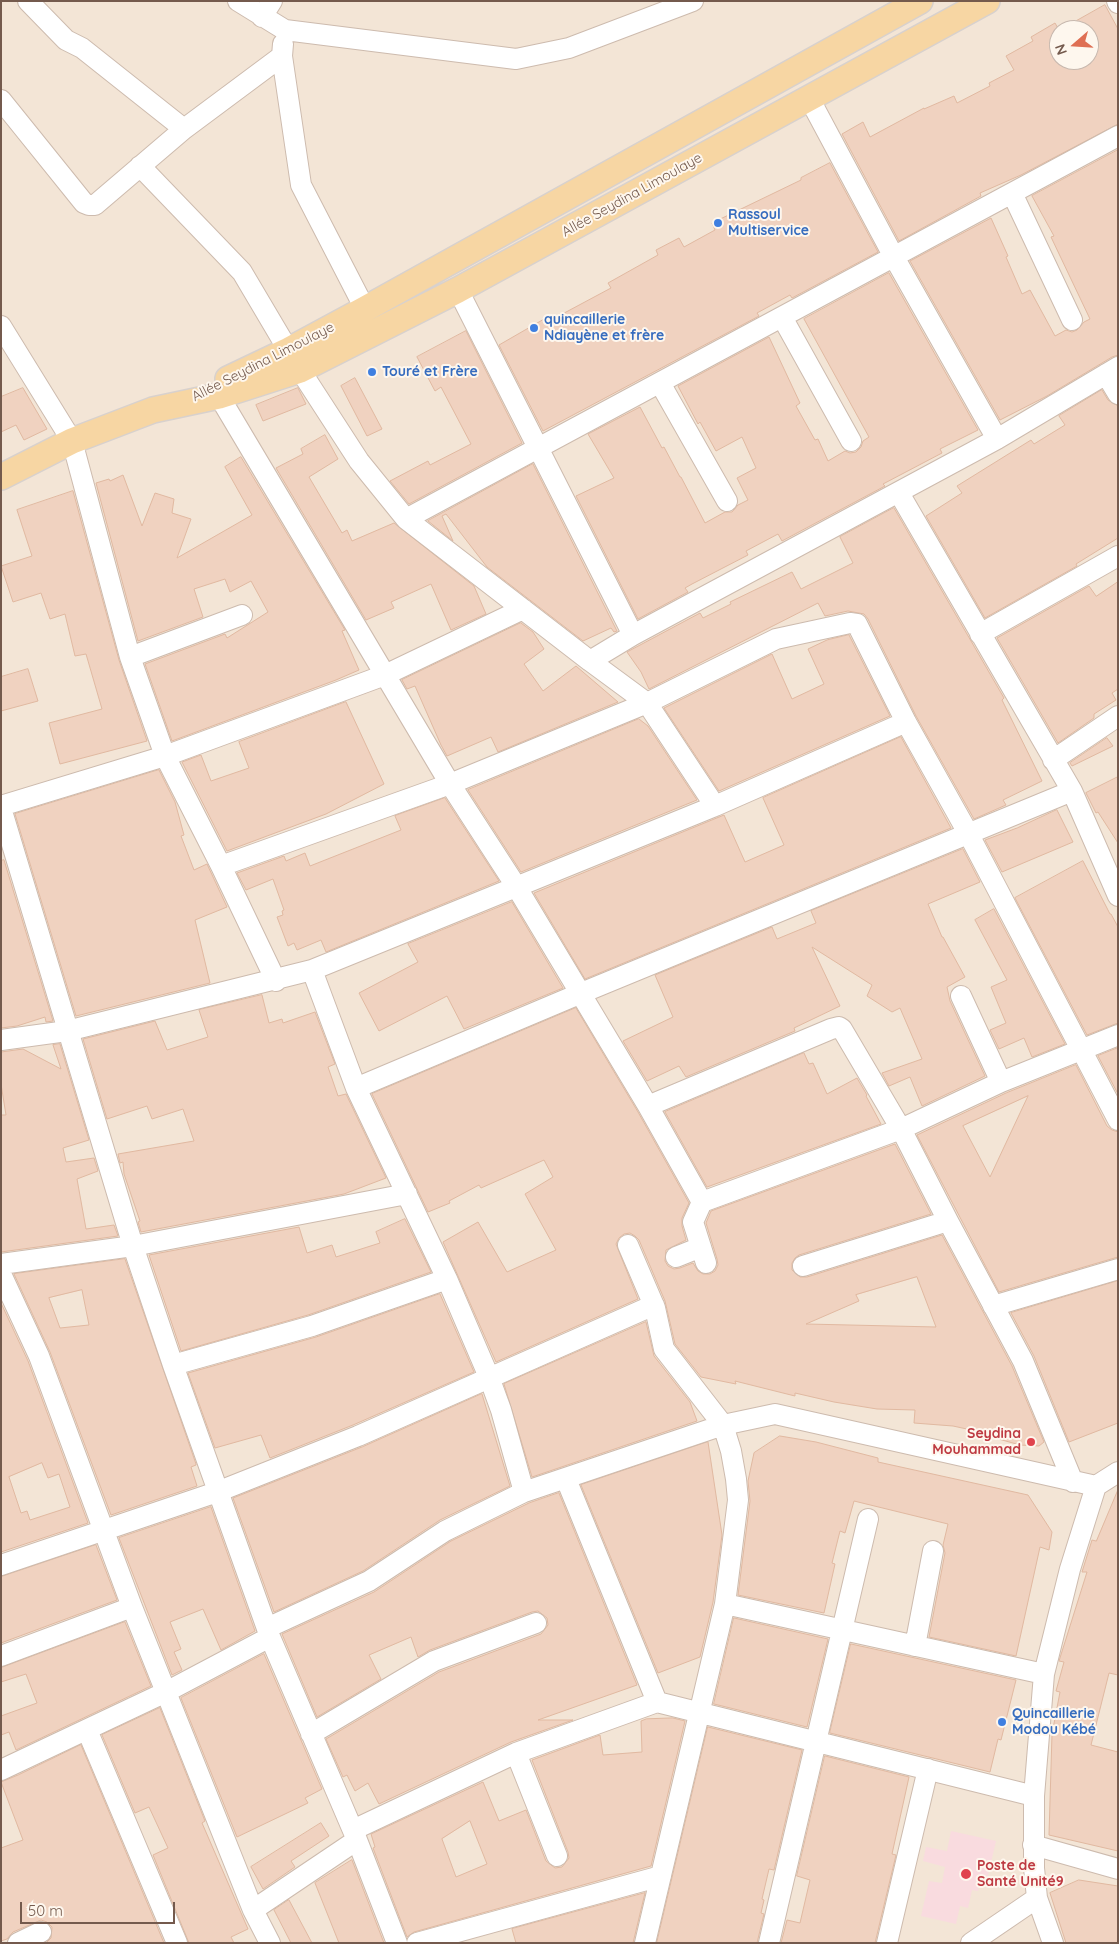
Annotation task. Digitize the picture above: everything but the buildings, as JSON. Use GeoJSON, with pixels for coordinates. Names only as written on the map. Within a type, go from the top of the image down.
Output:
{"type":"FeatureCollection","features":[{"type":"Feature","properties":{"kind":"main road","name":"Allée Seydina Limoulaye"},"geometry":{"type":"LineString","coordinates":[[184,402],[219,396],[294,360],[366,309],[920,1]]}},
{"type":"Feature","properties":{"kind":"main road","name":"Allée Seydina Limoulaye"},"geometry":{"type":"LineString","coordinates":[[184,402],[294,360],[458,290],[987,1]]}},
{"type":"Feature","properties":{"kind":"main road"},"geometry":{"type":"LineString","coordinates":[[1,477],[72,441],[153,410],[184,402]]}},
{"type":"Feature","properties":{"kind":"street"},"geometry":{"type":"LineString","coordinates":[[28,1],[66,40],[82,48],[184,129]]}},
{"type":"Feature","properties":{"kind":"street"},"geometry":{"type":"LineString","coordinates":[[238,1],[267,9],[285,30],[516,59],[569,48],[693,1]]}},
{"type":"Feature","properties":{"kind":"street"},"geometry":{"type":"LineString","coordinates":[[285,30],[282,56],[301,185],[366,309]]}},
{"type":"Feature","properties":{"kind":"street"},"geometry":{"type":"LineString","coordinates":[[1,100],[84,203],[94,205],[184,129],[282,56]]}},
{"type":"Feature","properties":{"kind":"street"},"geometry":{"type":"LineString","coordinates":[[809,98],[894,257],[996,439]]}},
{"type":"Feature","properties":{"kind":"street"},"geometry":{"type":"LineString","coordinates":[[406,519],[1118,136]]}},
{"type":"Feature","properties":{"kind":"street"},"geometry":{"type":"LineString","coordinates":[[140,166],[242,272],[294,360],[359,461],[406,519],[590,662],[647,703],[715,806]]}},
{"type":"Feature","properties":{"kind":"street"},"geometry":{"type":"LineString","coordinates":[[1012,193],[1072,320]]}},
{"type":"Feature","properties":{"kind":"street"},"geometry":{"type":"LineString","coordinates":[[458,290],[633,635]]}},
{"type":"Feature","properties":{"kind":"street"},"geometry":{"type":"LineString","coordinates":[[782,317],[851,441]]}},
{"type":"Feature","properties":{"kind":"street"},"geometry":{"type":"LineString","coordinates":[[1,326],[72,441],[130,657],[165,756],[221,866],[276,981]]}},
{"type":"Feature","properties":{"kind":"street"},"geometry":{"type":"LineString","coordinates":[[590,662],[633,635],[996,439],[1112,370],[1118,394]]}},
{"type":"Feature","properties":{"kind":"street"},"geometry":{"type":"LineString","coordinates":[[660,383],[726,502]]}},
{"type":"Feature","properties":{"kind":"street"},"geometry":{"type":"LineString","coordinates":[[219,396],[450,784],[516,886],[648,1106],[702,1202]]}},
{"type":"Feature","properties":{"kind":"street"},"geometry":{"type":"LineString","coordinates":[[899,493],[1110,856],[1118,896]]}},
{"type":"Feature","properties":{"kind":"street"},"geometry":{"type":"LineString","coordinates":[[980,634],[1118,556]]}},
{"type":"Feature","properties":{"kind":"street"},"geometry":{"type":"LineString","coordinates":[[397,1943],[355,1835],[268,1632],[217,1492],[133,1246],[1,807],[165,756],[385,675],[523,609]]}},
{"type":"Feature","properties":{"kind":"street"},"geometry":{"type":"LineString","coordinates":[[130,657],[242,615]]}},
{"type":"Feature","properties":{"kind":"street"},"geometry":{"type":"LineString","coordinates":[[221,866],[450,784],[647,703],[776,639],[850,623],[857,624],[906,722],[968,833],[1118,1120]]}},
{"type":"Feature","properties":{"kind":"street"},"geometry":{"type":"LineString","coordinates":[[1053,760],[1118,716]]}},
{"type":"Feature","properties":{"kind":"street"},"geometry":{"type":"LineString","coordinates":[[1,1040],[67,1031],[276,981],[312,970],[715,806],[906,722]]}},
{"type":"Feature","properties":{"kind":"street"},"geometry":{"type":"LineString","coordinates":[[356,1088],[1072,791]]}},
{"type":"Feature","properties":{"kind":"street"},"geometry":{"type":"LineString","coordinates":[[312,970],[356,1088],[447,1279],[489,1377],[501,1410],[524,1492]]}},
{"type":"Feature","properties":{"kind":"street"},"geometry":{"type":"LineString","coordinates":[[961,996],[1002,1082]]}},
{"type":"Feature","properties":{"kind":"street"},"geometry":{"type":"LineString","coordinates":[[648,1106],[839,1027],[842,1028],[901,1129],[1023,1361],[1073,1482]]}},
{"type":"Feature","properties":{"kind":"street"},"geometry":{"type":"LineString","coordinates":[[676,1257],[703,1255],[693,1222],[702,1202],[901,1129],[1002,1082],[1118,1035]]}},
{"type":"Feature","properties":{"kind":"street"},"geometry":{"type":"LineString","coordinates":[[1,1264],[133,1246],[407,1194]]}},
{"type":"Feature","properties":{"kind":"street"},"geometry":{"type":"LineString","coordinates":[[803,1266],[948,1221]]}},
{"type":"Feature","properties":{"kind":"street"},"geometry":{"type":"LineString","coordinates":[[628,1245],[654,1305],[666,1352],[723,1425],[731,1451],[738,1500],[725,1604],[645,1943]]}},
{"type":"Feature","properties":{"kind":"street"},"geometry":{"type":"LineString","coordinates":[[993,1306],[1118,1269]]}},
{"type":"Feature","properties":{"kind":"street"},"geometry":{"type":"LineString","coordinates":[[1,1274],[39,1356],[132,1607],[264,1941]]}},
{"type":"Feature","properties":{"kind":"street"},"geometry":{"type":"LineString","coordinates":[[173,1365],[312,1326],[447,1279]]}},
{"type":"Feature","properties":{"kind":"street"},"geometry":{"type":"LineString","coordinates":[[1,1565],[217,1492],[358,1436],[654,1305]]}},
{"type":"Feature","properties":{"kind":"street"},"geometry":{"type":"LineString","coordinates":[[1,1770],[166,1692],[268,1632],[369,1581],[445,1531],[524,1492],[723,1425],[775,1414],[1096,1486]]}},
{"type":"Feature","properties":{"kind":"street"},"geometry":{"type":"LineString","coordinates":[[1053,1943],[1037,1898],[1033,1845],[1034,1796],[1044,1674],[1070,1570],[1096,1486],[1118,1472]]}},
{"type":"Feature","properties":{"kind":"street"},"geometry":{"type":"LineString","coordinates":[[566,1479],[657,1702]]}},
{"type":"Feature","properties":{"kind":"street"},"geometry":{"type":"LineString","coordinates":[[769,1943],[868,1519]]}},
{"type":"Feature","properties":{"kind":"street"},"geometry":{"type":"LineString","coordinates":[[915,1646],[933,1551]]}},
{"type":"Feature","properties":{"kind":"street"},"geometry":{"type":"LineString","coordinates":[[725,1604],[1044,1674]]}},
{"type":"Feature","properties":{"kind":"street"},"geometry":{"type":"LineString","coordinates":[[1,1656],[132,1607]]}},
{"type":"Feature","properties":{"kind":"street"},"geometry":{"type":"LineString","coordinates":[[311,1734],[434,1661],[536,1623]]}},
{"type":"Feature","properties":{"kind":"street"},"geometry":{"type":"LineString","coordinates":[[252,1910],[355,1835],[516,1753],[657,1702],[1034,1796]]}},
{"type":"Feature","properties":{"kind":"street"},"geometry":{"type":"LineString","coordinates":[[87,1730],[177,1943]]}},
{"type":"Feature","properties":{"kind":"street"},"geometry":{"type":"LineString","coordinates":[[516,1753],[558,1856]]}},
{"type":"Feature","properties":{"kind":"street"},"geometry":{"type":"LineString","coordinates":[[887,1943],[928,1769]]}},
{"type":"Feature","properties":{"kind":"street"},"geometry":{"type":"LineString","coordinates":[[1033,1845],[1118,1869]]}},
{"type":"Feature","properties":{"kind":"street"},"geometry":{"type":"LineString","coordinates":[[417,1943],[661,1876]]}},
{"type":"Feature","properties":{"kind":"street"},"geometry":{"type":"LineString","coordinates":[[970,1943],[1037,1898]]}},
{"type":"Feature","properties":{"kind":"street"},"geometry":{"type":"LineString","coordinates":[[18,1943],[41,1932]]}},
{"type":"Feature","properties":{"kind":"shaded area"},"geometry":{"type":"Polygon","coordinates":[[[1,1],[1118,1],[1118,1943],[1,1943],[1,1]]]}},
{"type":"Feature","properties":{"kind":"shaded area","name":"Poste de Santé Unité9"},"geometry":{"type":"Polygon","coordinates":[[[951,1831],[996,1841],[986,1884],[980,1882],[978,1891],[972,1890],[968,1908],[960,1906],[956,1924],[921,1916],[929,1881],[942,1883],[945,1867],[923,1861],[926,1847],[947,1851],[951,1831]]]}},
{"type":"Feature","properties":{"kind":"place","name":"Rassoul Multiservice"},"geometry":{"type":"Point","coordinates":[718,223]}},
{"type":"Feature","properties":{"kind":"place","name":"quincaillerie Ndiayène et frère"},"geometry":{"type":"Point","coordinates":[534,328]}},
{"type":"Feature","properties":{"kind":"place","name":"Touré et Frère"},"geometry":{"type":"Point","coordinates":[372,372]}},
{"type":"Feature","properties":{"kind":"place","name":"Seydina Mouhammad"},"geometry":{"type":"Point","coordinates":[1031,1442]}},
{"type":"Feature","properties":{"kind":"place","name":"Quincaillerie Modou Kébé"},"geometry":{"type":"Point","coordinates":[1002,1722]}},
{"type":"Feature","properties":{"kind":"place","name":"Poste de Santé Unité9"},"geometry":{"type":"Point","coordinates":[966,1874]}}]}
